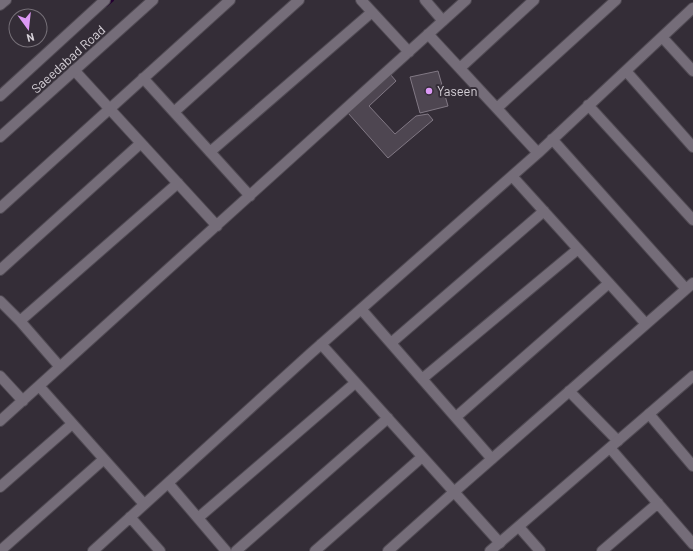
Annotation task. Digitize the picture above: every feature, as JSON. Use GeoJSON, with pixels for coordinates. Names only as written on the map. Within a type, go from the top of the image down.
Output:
{"type":"FeatureCollection","features":[{"type":"Feature","properties":{"kind":"street"},"geometry":{"type":"LineString","coordinates":[[0,5],[6,0]]}},
{"type":"Feature","properties":{"kind":"street","name":"Saeedabad Road"},"geometry":{"type":"LineString","coordinates":[[0,96],[105,0]]}},
{"type":"Feature","properties":{"kind":"street","name":"Saeedabad Road"},"geometry":{"type":"LineString","coordinates":[[0,137],[152,0]]}},
{"type":"Feature","properties":{"kind":"street"},"geometry":{"type":"LineString","coordinates":[[0,208],[230,0]]}},
{"type":"Feature","properties":{"kind":"street"},"geometry":{"type":"LineString","coordinates":[[174,112],[299,0]]}},
{"type":"Feature","properties":{"kind":"street"},"geometry":{"type":"LineString","coordinates":[[361,0],[408,52]]}},
{"type":"Feature","properties":{"kind":"street"},"geometry":{"type":"LineString","coordinates":[[425,0],[443,21]]}},
{"type":"Feature","properties":{"kind":"street"},"geometry":{"type":"LineString","coordinates":[[0,421],[466,0]]}},
{"type":"Feature","properties":{"kind":"street"},"geometry":{"type":"LineString","coordinates":[[460,68],[534,0]]}},
{"type":"Feature","properties":{"kind":"street"},"geometry":{"type":"LineString","coordinates":[[497,108],[616,0]]}},
{"type":"Feature","properties":{"kind":"street"},"geometry":{"type":"LineString","coordinates":[[93,551],[321,344],[538,153],[693,8]]}},
{"type":"Feature","properties":{"kind":"street"},"geometry":{"type":"LineString","coordinates":[[210,152],[372,12]]}},
{"type":"Feature","properties":{"kind":"street"},"geometry":{"type":"LineString","coordinates":[[428,34],[538,153]]}},
{"type":"Feature","properties":{"kind":"street"},"geometry":{"type":"LineString","coordinates":[[662,37],[693,71]]}},
{"type":"Feature","properties":{"kind":"street"},"geometry":{"type":"LineString","coordinates":[[74,70],[217,226]]}},
{"type":"Feature","properties":{"kind":"street"},"geometry":{"type":"LineString","coordinates":[[626,71],[693,147]]}},
{"type":"Feature","properties":{"kind":"street"},"geometry":{"type":"LineString","coordinates":[[143,78],[250,196]]}},
{"type":"Feature","properties":{"kind":"street"},"geometry":{"type":"LineString","coordinates":[[588,105],[693,220]]}},
{"type":"Feature","properties":{"kind":"street"},"geometry":{"type":"LineString","coordinates":[[388,551],[689,286],[552,139]]}},
{"type":"Feature","properties":{"kind":"street"},"geometry":{"type":"LineString","coordinates":[[0,270],[141,143]]}},
{"type":"Feature","properties":{"kind":"street"},"geometry":{"type":"LineString","coordinates":[[512,176],[646,324]]}},
{"type":"Feature","properties":{"kind":"street"},"geometry":{"type":"LineString","coordinates":[[20,321],[178,183]]}},
{"type":"Feature","properties":{"kind":"street"},"geometry":{"type":"LineString","coordinates":[[391,343],[544,211]]}},
{"type":"Feature","properties":{"kind":"street"},"geometry":{"type":"LineString","coordinates":[[422,379],[578,249]]}},
{"type":"Feature","properties":{"kind":"street"},"geometry":{"type":"LineString","coordinates":[[456,417],[609,283]]}},
{"type":"Feature","properties":{"kind":"street"},"geometry":{"type":"LineString","coordinates":[[0,301],[20,321],[60,368]]}},
{"type":"Feature","properties":{"kind":"street"},"geometry":{"type":"LineString","coordinates":[[361,309],[492,458]]}},
{"type":"Feature","properties":{"kind":"street"},"geometry":{"type":"LineString","coordinates":[[321,344],[500,543]]}},
{"type":"Feature","properties":{"kind":"street"},"geometry":{"type":"LineString","coordinates":[[0,376],[23,401]]}},
{"type":"Feature","properties":{"kind":"street"},"geometry":{"type":"LineString","coordinates":[[490,551],[649,414],[691,382]]}},
{"type":"Feature","properties":{"kind":"street"},"geometry":{"type":"LineString","coordinates":[[198,518],[355,383]]}},
{"type":"Feature","properties":{"kind":"street"},"geometry":{"type":"LineString","coordinates":[[39,386],[144,504]]}},
{"type":"Feature","properties":{"kind":"street"},"geometry":{"type":"LineString","coordinates":[[569,391],[614,444],[658,503],[693,544]]}},
{"type":"Feature","properties":{"kind":"street"},"geometry":{"type":"LineString","coordinates":[[649,414],[693,466]]}},
{"type":"Feature","properties":{"kind":"street"},"geometry":{"type":"LineString","coordinates":[[236,551],[388,418]]}},
{"type":"Feature","properties":{"kind":"street"},"geometry":{"type":"LineString","coordinates":[[0,486],[72,424]]}},
{"type":"Feature","properties":{"kind":"street"},"geometry":{"type":"LineString","coordinates":[[314,551],[422,457]]}},
{"type":"Feature","properties":{"kind":"street"},"geometry":{"type":"LineString","coordinates":[[0,551],[104,459]]}},
{"type":"Feature","properties":{"kind":"street"},"geometry":{"type":"LineString","coordinates":[[168,483],[226,551]]}},
{"type":"Feature","properties":{"kind":"street"},"geometry":{"type":"LineString","coordinates":[[602,551],[658,503]]}},
{"type":"Feature","properties":{"kind":"street"},"geometry":{"type":"LineString","coordinates":[[130,517],[160,551]]}},
{"type":"Feature","properties":{"kind":"street"},"geometry":{"type":"LineString","coordinates":[[519,526],[540,551]]}},
{"type":"Feature","properties":{"kind":"building","name":"Yaseen"},"geometry":{"type":"Polygon","coordinates":[[[438,71],[448,106],[420,113],[410,77],[438,71]]]}},
{"type":"Feature","properties":{"kind":"building"},"geometry":{"type":"Polygon","coordinates":[[[390,74],[396,81],[369,106],[395,134],[416,116],[428,114],[433,120],[388,158],[348,113],[390,74]]]}},
{"type":"Feature","properties":{"kind":"waterway"},"geometry":{"type":"LineString","coordinates":[[106,5],[112,0]]}},
{"type":"Feature","properties":{"kind":"place","name":"Yaseen"},"geometry":{"type":"Point","coordinates":[429,91]}}]}
